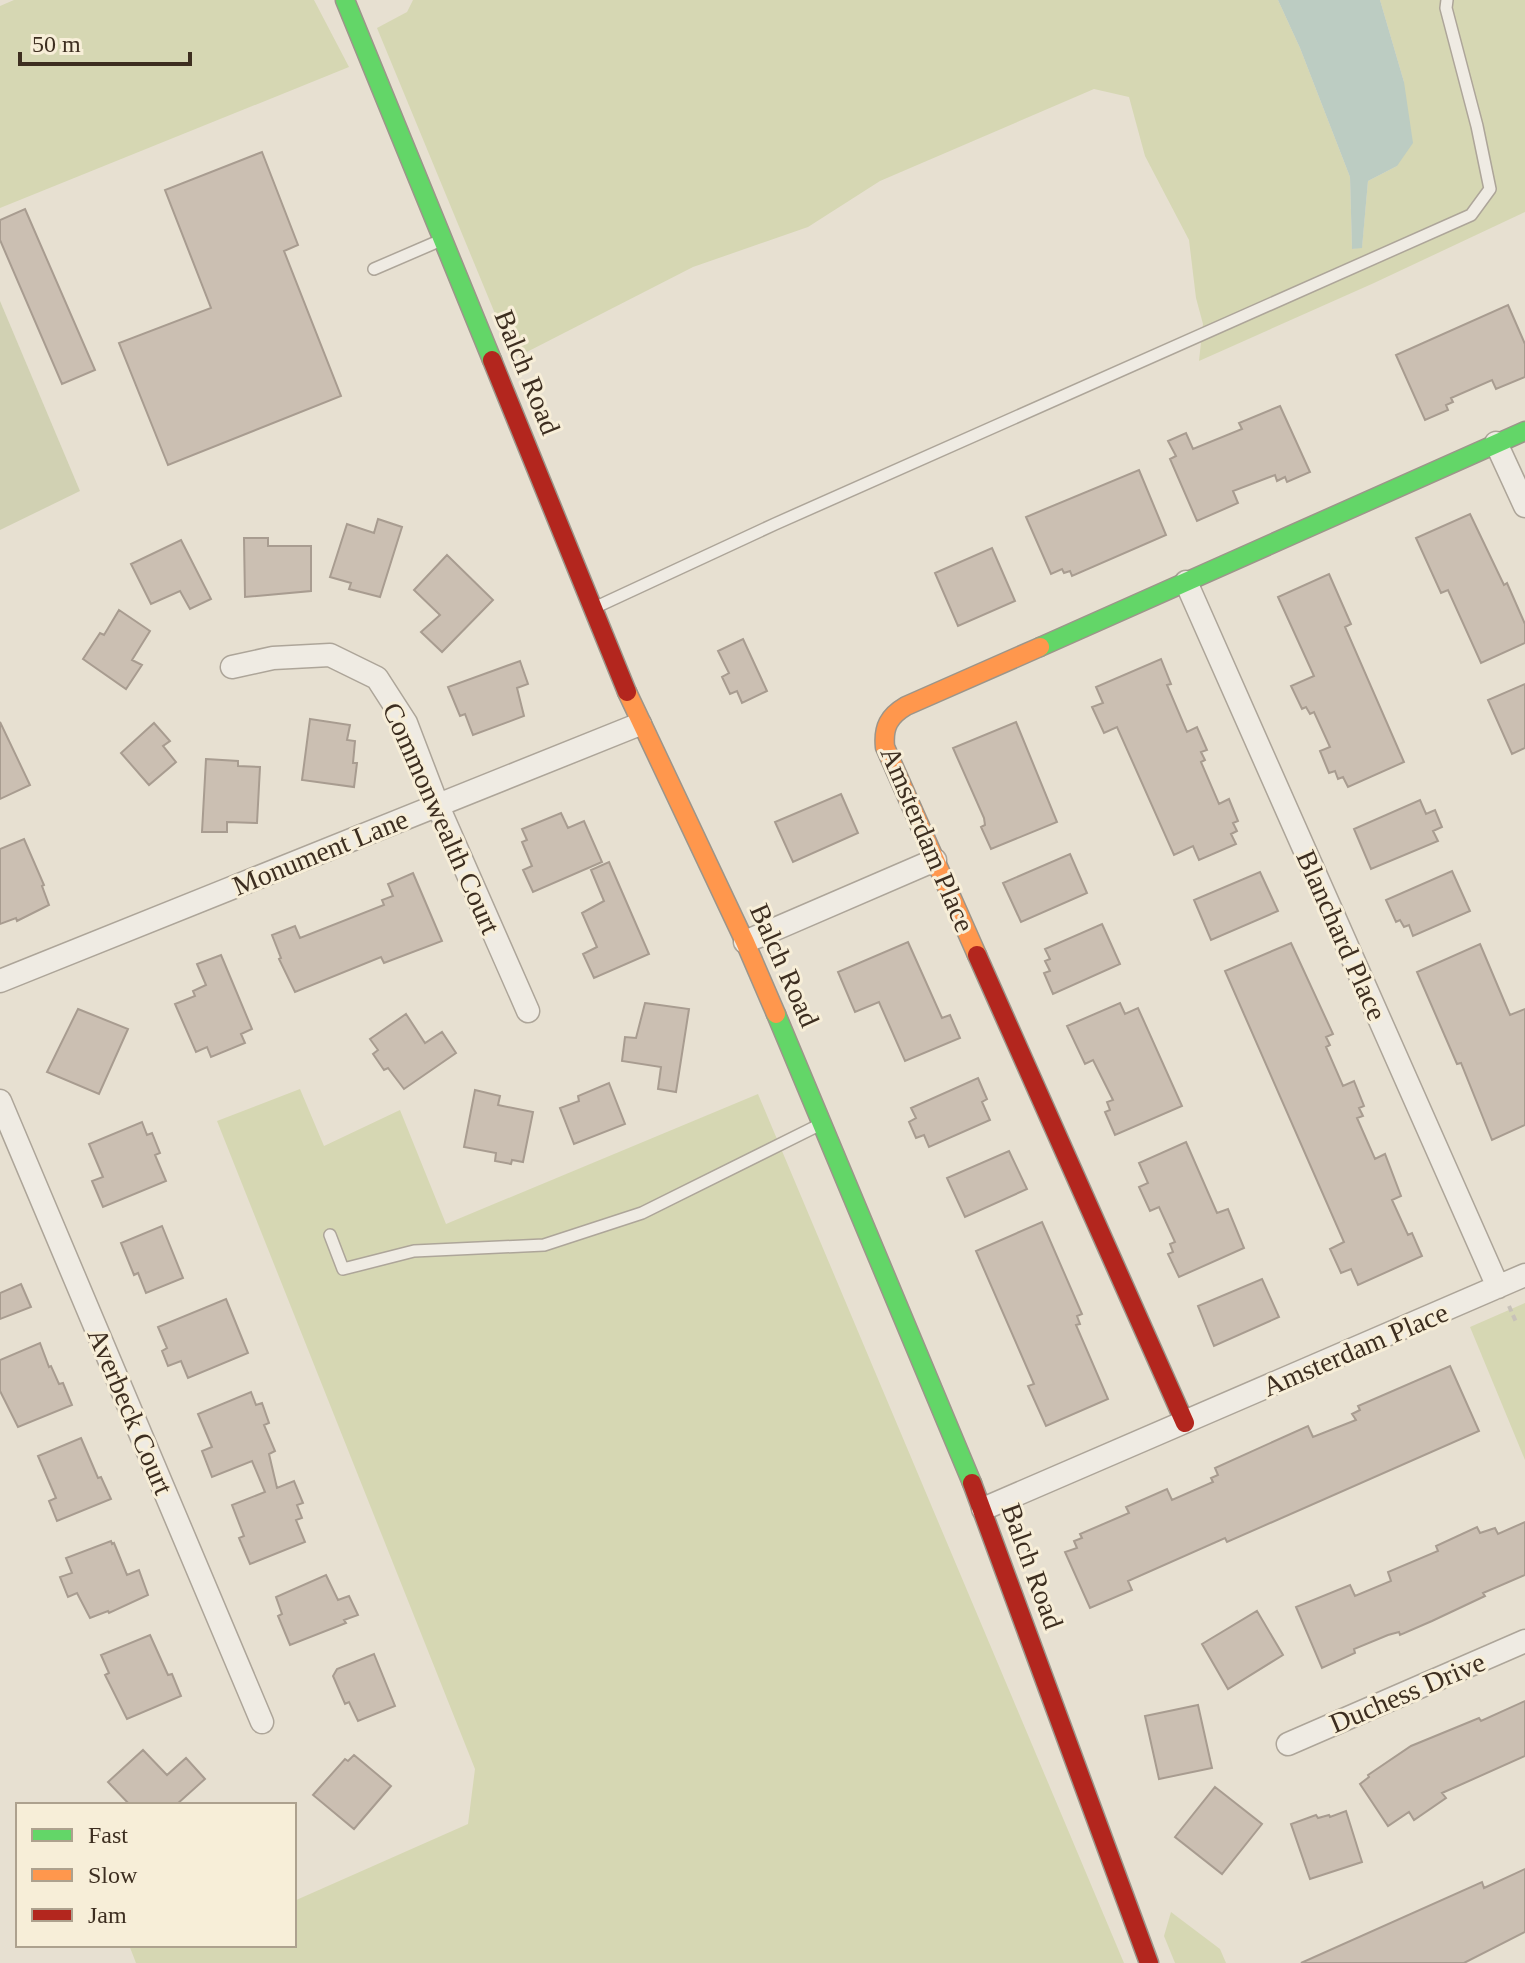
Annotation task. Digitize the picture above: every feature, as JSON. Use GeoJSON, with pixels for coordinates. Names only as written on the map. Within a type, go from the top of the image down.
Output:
{"type":"FeatureCollection","features":[{"type":"Feature","properties":{"kind":"street","name":"Balch Road"},"geometry":{"type":"LineString","coordinates":[[345,0],[640,724],[745,942],[983,1509],[1149,1963]]}},
{"type":"Feature","properties":{"kind":"street","name":"Amsterdam Place"},"geometry":{"type":"LineString","coordinates":[[1185,1423],[885,747],[883,734],[887,720],[906,706],[1525,431]]}},
{"type":"Feature","properties":{"kind":"street"},"geometry":{"type":"LineString","coordinates":[[1496,443],[1525,506]]}},
{"type":"Feature","properties":{"kind":"street","name":"Blanchard Place"},"geometry":{"type":"LineString","coordinates":[[1186,582],[1503,1295]]}},
{"type":"Feature","properties":{"kind":"street","name":"Commonwealth Court"},"geometry":{"type":"LineString","coordinates":[[232,667],[273,658],[330,655],[377,678],[406,723],[437,804],[528,1011]]}},
{"type":"Feature","properties":{"kind":"street","name":"Monument Lane"},"geometry":{"type":"LineString","coordinates":[[0,981],[640,724]]}},
{"type":"Feature","properties":{"kind":"street"},"geometry":{"type":"LineString","coordinates":[[745,942],[935,860]]}},
{"type":"Feature","properties":{"kind":"street","name":"Averbeck Court"},"geometry":{"type":"LineString","coordinates":[[0,1101],[262,1722]]}},
{"type":"Feature","properties":{"kind":"street","name":"Amsterdam Place"},"geometry":{"type":"LineString","coordinates":[[983,1509],[1185,1423],[1503,1295],[1525,1275]]}},
{"type":"Feature","properties":{"kind":"street","name":"Duchess Drive"},"geometry":{"type":"LineString","coordinates":[[1288,1744],[1525,1641]]}},
{"type":"Feature","properties":{"kind":"lane"},"geometry":{"type":"LineString","coordinates":[[594,608],[775,524],[1471,215],[1490,189],[1446,8],[1447,0]]}},
{"type":"Feature","properties":{"kind":"lane"},"geometry":{"type":"LineString","coordinates":[[374,269],[444,239]]}},
{"type":"Feature","properties":{"kind":"lane"},"geometry":{"type":"LineString","coordinates":[[330,1235],[343,1269],[414,1251],[544,1245],[642,1213],[823,1123]]}},
{"type":"Feature","properties":{"kind":"path"},"geometry":{"type":"LineString","coordinates":[[1503,1295],[1516,1322]]}},
{"type":"Feature","properties":{"kind":"green space"},"geometry":{"type":"Polygon","coordinates":[[[14,0],[314,0],[349,67],[0,208],[0,6],[14,0]]]}},
{"type":"Feature","properties":{"kind":"green space"},"geometry":{"type":"Polygon","coordinates":[[[413,0],[1278,0],[1350,177],[1352,249],[1362,247],[1368,181],[1397,166],[1404,82],[1380,0],[1525,0],[1525,212],[1199,361],[1203,324],[1196,298],[1189,240],[1145,156],[1129,97],[1094,89],[880,181],[808,227],[693,267],[519,356],[496,316],[377,28],[407,12],[413,0]]]}},
{"type":"Feature","properties":{"kind":"green space"},"geometry":{"type":"Polygon","coordinates":[[[0,301],[80,491],[0,530],[0,301]]]}},
{"type":"Feature","properties":{"kind":"green space"},"geometry":{"type":"Polygon","coordinates":[[[300,1089],[324,1146],[400,1110],[446,1224],[758,1094],[1124,1963],[136,1963],[130,1947],[296,1947],[296,1900],[468,1824],[475,1769],[217,1121],[300,1089]]]}},
{"type":"Feature","properties":{"kind":"green space"},"geometry":{"type":"Polygon","coordinates":[[[1525,1303],[1525,1460],[1470,1327],[1525,1303]]]}},
{"type":"Feature","properties":{"kind":"green space"},"geometry":{"type":"Polygon","coordinates":[[[1171,1912],[1220,1949],[1226,1963],[1175,1963],[1164,1936],[1171,1912]]]}},
{"type":"Feature","properties":{"kind":"shaded area"},"geometry":{"type":"Polygon","coordinates":[[[1278,0],[1380,0],[1404,82],[1413,143],[1397,166],[1368,181],[1362,248],[1352,249],[1350,177],[1278,0]]]}},
{"type":"Feature","properties":{"kind":"building"},"geometry":{"type":"Polygon","coordinates":[[[262,152],[298,245],[284,251],[341,396],[168,465],[119,343],[211,308],[165,190],[262,152]]]}},
{"type":"Feature","properties":{"kind":"building"},"geometry":{"type":"Polygon","coordinates":[[[25,209],[95,370],[62,384],[0,240],[0,220],[25,209]]]}},
{"type":"Feature","properties":{"kind":"building"},"geometry":{"type":"Polygon","coordinates":[[[1508,305],[1525,344],[1525,377],[1496,389],[1492,380],[1451,398],[1453,402],[1446,405],[1448,410],[1425,420],[1396,355],[1508,305]]]}},
{"type":"Feature","properties":{"kind":"building"},"geometry":{"type":"Polygon","coordinates":[[[1280,406],[1310,472],[1287,482],[1285,477],[1277,481],[1275,475],[1233,491],[1238,503],[1197,521],[1170,459],[1176,456],[1168,441],[1186,433],[1193,449],[1242,429],[1239,423],[1280,406]]]}},
{"type":"Feature","properties":{"kind":"building"},"geometry":{"type":"Polygon","coordinates":[[[1139,470],[1166,535],[1072,576],[1070,571],[1064,573],[1062,569],[1051,574],[1026,517],[1139,470]]]}},
{"type":"Feature","properties":{"kind":"building"},"geometry":{"type":"Polygon","coordinates":[[[1470,514],[1525,624],[1525,643],[1481,663],[1448,590],[1441,593],[1416,538],[1470,514]]]}},
{"type":"Feature","properties":{"kind":"building"},"geometry":{"type":"Polygon","coordinates":[[[378,519],[402,527],[380,597],[349,589],[351,583],[330,577],[347,524],[374,533],[378,519]]]}},
{"type":"Feature","properties":{"kind":"building"},"geometry":{"type":"Polygon","coordinates":[[[244,538],[268,538],[268,546],[311,546],[311,591],[245,597],[244,538]]]}},
{"type":"Feature","properties":{"kind":"building"},"geometry":{"type":"Polygon","coordinates":[[[181,540],[211,599],[190,609],[180,591],[151,604],[131,564],[181,540]]]}},
{"type":"Feature","properties":{"kind":"building"},"geometry":{"type":"Polygon","coordinates":[[[992,548],[1015,601],[958,626],[935,573],[992,548]]]}},
{"type":"Feature","properties":{"kind":"building"},"geometry":{"type":"Polygon","coordinates":[[[447,555],[493,600],[442,652],[421,632],[440,615],[414,590],[447,555]]]}},
{"type":"Feature","properties":{"kind":"building"},"geometry":{"type":"Polygon","coordinates":[[[1329,574],[1351,624],[1345,627],[1404,762],[1348,787],[1343,777],[1338,779],[1335,771],[1329,773],[1320,751],[1330,747],[1314,712],[1310,714],[1306,707],[1302,709],[1291,686],[1314,676],[1278,597],[1329,574]]]}},
{"type":"Feature","properties":{"kind":"building"},"geometry":{"type":"Polygon","coordinates":[[[119,610],[150,631],[132,660],[142,665],[126,689],[83,659],[100,633],[104,635],[119,610]]]}},
{"type":"Feature","properties":{"kind":"building"},"geometry":{"type":"Polygon","coordinates":[[[743,639],[767,691],[742,703],[737,691],[730,694],[722,677],[729,673],[718,651],[743,639]]]}},
{"type":"Feature","properties":{"kind":"building"},"geometry":{"type":"Polygon","coordinates":[[[1161,659],[1171,684],[1167,685],[1187,732],[1197,727],[1207,750],[1201,752],[1205,760],[1201,762],[1219,804],[1229,799],[1238,821],[1233,823],[1237,831],[1231,834],[1236,844],[1199,860],[1193,846],[1174,855],[1117,727],[1104,733],[1092,707],[1103,703],[1096,687],[1161,659]]]}},
{"type":"Feature","properties":{"kind":"building"},"geometry":{"type":"Polygon","coordinates":[[[520,661],[528,684],[517,688],[524,716],[473,735],[465,714],[460,716],[448,687],[520,661]]]}},
{"type":"Feature","properties":{"kind":"building"},"geometry":{"type":"Polygon","coordinates":[[[1525,684],[1525,748],[1512,754],[1488,700],[1525,684]]]}},
{"type":"Feature","properties":{"kind":"building"},"geometry":{"type":"Polygon","coordinates":[[[310,719],[350,725],[347,740],[355,741],[353,763],[357,763],[354,787],[302,780],[310,719]]]}},
{"type":"Feature","properties":{"kind":"building"},"geometry":{"type":"Polygon","coordinates":[[[0,722],[30,785],[0,799],[0,722]]]}},
{"type":"Feature","properties":{"kind":"building"},"geometry":{"type":"Polygon","coordinates":[[[1016,722],[1057,822],[991,849],[981,827],[985,825],[984,818],[953,748],[1016,722]]]}},
{"type":"Feature","properties":{"kind":"building"},"geometry":{"type":"Polygon","coordinates":[[[154,723],[170,741],[163,746],[176,762],[149,785],[121,753],[154,723]]]}},
{"type":"Feature","properties":{"kind":"building"},"geometry":{"type":"Polygon","coordinates":[[[206,759],[238,761],[238,766],[260,767],[257,823],[227,822],[227,832],[202,832],[206,759]]]}},
{"type":"Feature","properties":{"kind":"building"},"geometry":{"type":"Polygon","coordinates":[[[841,794],[858,833],[793,862],[775,822],[841,794]]]}},
{"type":"Feature","properties":{"kind":"building"},"geometry":{"type":"Polygon","coordinates":[[[1420,800],[1426,814],[1435,810],[1442,827],[1433,831],[1438,841],[1371,869],[1354,829],[1420,800]]]}},
{"type":"Feature","properties":{"kind":"building"},"geometry":{"type":"Polygon","coordinates":[[[561,813],[568,828],[584,821],[602,862],[533,892],[523,870],[532,866],[522,842],[527,840],[522,829],[561,813]]]}},
{"type":"Feature","properties":{"kind":"building"},"geometry":{"type":"Polygon","coordinates":[[[24,839],[44,885],[49,905],[17,921],[16,918],[0,924],[0,849],[24,839]]]}},
{"type":"Feature","properties":{"kind":"building"},"geometry":{"type":"Polygon","coordinates":[[[1070,854],[1087,893],[1021,922],[1003,883],[1070,854]]]}},
{"type":"Feature","properties":{"kind":"building"},"geometry":{"type":"Polygon","coordinates":[[[609,862],[649,954],[594,978],[583,954],[597,947],[582,913],[604,901],[591,870],[609,862]]]}},
{"type":"Feature","properties":{"kind":"building"},"geometry":{"type":"Polygon","coordinates":[[[1452,871],[1470,911],[1413,936],[1409,925],[1404,927],[1400,920],[1396,922],[1386,900],[1452,871]]]}},
{"type":"Feature","properties":{"kind":"building"},"geometry":{"type":"Polygon","coordinates":[[[1260,872],[1278,911],[1211,940],[1194,900],[1260,872]]]}},
{"type":"Feature","properties":{"kind":"building"},"geometry":{"type":"Polygon","coordinates":[[[413,873],[442,941],[384,963],[381,957],[295,992],[279,959],[272,935],[295,926],[300,938],[384,905],[382,900],[393,896],[388,884],[413,873]]]}},
{"type":"Feature","properties":{"kind":"building"},"geometry":{"type":"Polygon","coordinates":[[[1102,924],[1120,964],[1053,994],[1044,973],[1050,971],[1045,961],[1050,959],[1045,949],[1102,924]]]}},
{"type":"Feature","properties":{"kind":"building"},"geometry":{"type":"Polygon","coordinates":[[[908,942],[942,1018],[950,1015],[960,1038],[905,1061],[879,1002],[855,1012],[838,972],[908,942]]]}},
{"type":"Feature","properties":{"kind":"building"},"geometry":{"type":"Polygon","coordinates":[[[1291,943],[1333,1034],[1326,1037],[1330,1045],[1326,1047],[1343,1086],[1354,1081],[1364,1106],[1359,1108],[1363,1116],[1357,1118],[1375,1159],[1385,1154],[1401,1196],[1392,1200],[1408,1235],[1412,1233],[1422,1256],[1358,1285],[1351,1269],[1341,1273],[1330,1249],[1344,1242],[1225,971],[1291,943]]]}},
{"type":"Feature","properties":{"kind":"building"},"geometry":{"type":"Polygon","coordinates":[[[1480,944],[1510,1015],[1525,1009],[1525,1125],[1492,1140],[1461,1063],[1457,1064],[1417,972],[1480,944]]]}},
{"type":"Feature","properties":{"kind":"building"},"geometry":{"type":"Polygon","coordinates":[[[221,955],[252,1029],[241,1034],[245,1043],[211,1057],[207,1047],[196,1052],[175,1004],[195,996],[193,991],[206,985],[197,964],[221,955]]]}},
{"type":"Feature","properties":{"kind":"building"},"geometry":{"type":"Polygon","coordinates":[[[645,1003],[689,1009],[676,1092],[658,1089],[661,1067],[622,1061],[625,1037],[636,1038],[645,1003]]]}},
{"type":"Feature","properties":{"kind":"building"},"geometry":{"type":"Polygon","coordinates":[[[1120,1003],[1125,1014],[1138,1008],[1182,1106],[1115,1135],[1105,1112],[1110,1110],[1107,1102],[1113,1100],[1093,1060],[1085,1064],[1067,1026],[1120,1003]]]}},
{"type":"Feature","properties":{"kind":"building"},"geometry":{"type":"Polygon","coordinates":[[[78,1009],[128,1029],[99,1094],[47,1072],[78,1009]]]}},
{"type":"Feature","properties":{"kind":"building"},"geometry":{"type":"Polygon","coordinates":[[[406,1014],[425,1043],[442,1032],[456,1053],[404,1089],[373,1054],[378,1050],[370,1039],[406,1014]]]}},
{"type":"Feature","properties":{"kind":"building"},"geometry":{"type":"Polygon","coordinates":[[[978,1078],[987,1099],[982,1102],[990,1120],[929,1147],[924,1135],[916,1138],[909,1122],[916,1118],[911,1108],[978,1078]]]}},
{"type":"Feature","properties":{"kind":"building"},"geometry":{"type":"Polygon","coordinates":[[[609,1083],[625,1124],[574,1144],[560,1108],[579,1101],[578,1096],[609,1083]]]}},
{"type":"Feature","properties":{"kind":"building"},"geometry":{"type":"Polygon","coordinates":[[[475,1090],[500,1096],[498,1105],[533,1112],[523,1162],[512,1160],[511,1164],[495,1161],[496,1153],[464,1147],[475,1090]]]}},
{"type":"Feature","properties":{"kind":"building"},"geometry":{"type":"Polygon","coordinates":[[[142,1122],[147,1135],[152,1133],[160,1153],[155,1155],[166,1181],[103,1207],[92,1181],[103,1177],[89,1144],[142,1122]]]}},
{"type":"Feature","properties":{"kind":"building"},"geometry":{"type":"Polygon","coordinates":[[[1186,1142],[1217,1213],[1228,1209],[1244,1248],[1179,1277],[1168,1254],[1173,1252],[1170,1244],[1175,1242],[1159,1207],[1150,1211],[1139,1187],[1148,1183],[1139,1163],[1186,1142]]]}},
{"type":"Feature","properties":{"kind":"building"},"geometry":{"type":"Polygon","coordinates":[[[1009,1151],[1027,1189],[965,1217],[947,1178],[1009,1151]]]}},
{"type":"Feature","properties":{"kind":"building"},"geometry":{"type":"Polygon","coordinates":[[[1042,1222],[1082,1314],[1077,1316],[1080,1324],[1076,1325],[1108,1399],[1046,1426],[1028,1386],[1034,1384],[976,1251],[1042,1222]]]}},
{"type":"Feature","properties":{"kind":"building"},"geometry":{"type":"Polygon","coordinates":[[[162,1226],[183,1278],[146,1293],[138,1273],[134,1275],[121,1243],[162,1226]]]}},
{"type":"Feature","properties":{"kind":"building"},"geometry":{"type":"Polygon","coordinates":[[[1262,1279],[1279,1317],[1214,1346],[1198,1306],[1262,1279]]]}},
{"type":"Feature","properties":{"kind":"building"},"geometry":{"type":"Polygon","coordinates":[[[21,1284],[31,1307],[0,1319],[0,1293],[21,1284]]]}},
{"type":"Feature","properties":{"kind":"building"},"geometry":{"type":"Polygon","coordinates":[[[226,1299],[248,1353],[188,1378],[181,1361],[168,1366],[162,1351],[167,1348],[158,1327],[226,1299]]]}},
{"type":"Feature","properties":{"kind":"building"},"geometry":{"type":"Polygon","coordinates":[[[40,1343],[49,1367],[59,1384],[63,1383],[72,1405],[18,1427],[0,1391],[0,1360],[40,1343]]]}},
{"type":"Feature","properties":{"kind":"building"},"geometry":{"type":"Polygon","coordinates":[[[1450,1366],[1479,1431],[1227,1542],[1225,1538],[1128,1581],[1132,1590],[1090,1608],[1065,1552],[1077,1548],[1074,1541],[1082,1538],[1080,1534],[1129,1513],[1126,1507],[1167,1489],[1172,1500],[1213,1482],[1211,1478],[1218,1475],[1215,1468],[1308,1426],[1313,1437],[1356,1420],[1352,1414],[1360,1410],[1358,1406],[1450,1366]]]}},
{"type":"Feature","properties":{"kind":"building"},"geometry":{"type":"Polygon","coordinates":[[[251,1392],[256,1405],[262,1403],[269,1423],[264,1425],[275,1451],[269,1454],[277,1488],[294,1481],[303,1503],[297,1505],[302,1518],[296,1520],[305,1542],[250,1564],[239,1538],[244,1536],[232,1505],[265,1492],[252,1461],[212,1477],[202,1451],[212,1447],[198,1414],[251,1392]]]}},
{"type":"Feature","properties":{"kind":"building"},"geometry":{"type":"Polygon","coordinates":[[[81,1438],[111,1499],[57,1521],[49,1501],[56,1498],[38,1456],[81,1438]]]}},
{"type":"Feature","properties":{"kind":"building"},"geometry":{"type":"Polygon","coordinates":[[[1525,1522],[1525,1575],[1400,1635],[1399,1632],[1388,1635],[1354,1649],[1355,1653],[1322,1668],[1296,1607],[1350,1585],[1355,1596],[1391,1581],[1388,1572],[1438,1551],[1436,1546],[1477,1527],[1480,1533],[1495,1528],[1498,1534],[1525,1522]]]}},
{"type":"Feature","properties":{"kind":"building"},"geometry":{"type":"Polygon","coordinates":[[[111,1541],[127,1575],[139,1570],[148,1595],[90,1618],[77,1593],[68,1597],[60,1577],[72,1573],[66,1558],[111,1541]]]}},
{"type":"Feature","properties":{"kind":"building"},"geometry":{"type":"Polygon","coordinates":[[[326,1575],[338,1600],[349,1596],[358,1615],[344,1620],[346,1623],[290,1645],[278,1616],[282,1614],[276,1597],[326,1575]]]}},
{"type":"Feature","properties":{"kind":"building"},"geometry":{"type":"Polygon","coordinates":[[[1257,1611],[1283,1655],[1228,1689],[1202,1644],[1257,1611]]]}},
{"type":"Feature","properties":{"kind":"building"},"geometry":{"type":"Polygon","coordinates":[[[150,1635],[181,1696],[127,1719],[105,1675],[109,1673],[101,1655],[150,1635]]]}},
{"type":"Feature","properties":{"kind":"building"},"geometry":{"type":"Polygon","coordinates":[[[374,1654],[395,1706],[358,1721],[349,1702],[345,1704],[333,1676],[337,1669],[374,1654]]]}},
{"type":"Feature","properties":{"kind":"building"},"geometry":{"type":"Polygon","coordinates":[[[1525,1701],[1525,1756],[1442,1793],[1446,1798],[1414,1820],[1409,1812],[1388,1826],[1360,1784],[1368,1775],[1411,1746],[1479,1718],[1481,1721],[1525,1701]]]}},
{"type":"Feature","properties":{"kind":"building"},"geometry":{"type":"Polygon","coordinates":[[[1198,1705],[1212,1768],[1159,1779],[1145,1716],[1198,1705]]]}},
{"type":"Feature","properties":{"kind":"building"},"geometry":{"type":"Polygon","coordinates":[[[143,1750],[167,1775],[186,1758],[205,1779],[178,1803],[128,1803],[108,1782],[143,1750]]]}},
{"type":"Feature","properties":{"kind":"building"},"geometry":{"type":"Polygon","coordinates":[[[354,1755],[391,1786],[354,1829],[313,1795],[345,1759],[348,1761],[354,1755]]]}},
{"type":"Feature","properties":{"kind":"building"},"geometry":{"type":"Polygon","coordinates":[[[1215,1787],[1262,1824],[1222,1874],[1175,1837],[1215,1787]]]}},
{"type":"Feature","properties":{"kind":"building"},"geometry":{"type":"Polygon","coordinates":[[[1346,1811],[1362,1862],[1310,1879],[1291,1824],[1316,1815],[1318,1818],[1330,1817],[1346,1811]]]}},
{"type":"Feature","properties":{"kind":"building"},"geometry":{"type":"Polygon","coordinates":[[[1525,1869],[1525,1932],[1464,1963],[1301,1963],[1482,1882],[1484,1888],[1525,1869]]]}},
{"type":"Feature","properties":{"kind":"traffic: fast"},"geometry":{"type":"LineString","coordinates":[[345,0],[492,360]]}},
{"type":"Feature","properties":{"kind":"traffic: fast"},"geometry":{"type":"LineString","coordinates":[[1040,647],[1525,431]]}},
{"type":"Feature","properties":{"kind":"traffic: fast"},"geometry":{"type":"LineString","coordinates":[[776,1014],[972,1483]]}},
{"type":"Feature","properties":{"kind":"traffic: slow"},"geometry":{"type":"LineString","coordinates":[[977,955],[885,747],[886,728],[891,718],[906,706],[1040,647]]}},
{"type":"Feature","properties":{"kind":"traffic: slow"},"geometry":{"type":"LineString","coordinates":[[627,692],[776,1014]]}},
{"type":"Feature","properties":{"kind":"traffic: jam"},"geometry":{"type":"LineString","coordinates":[[492,360],[627,692]]}},
{"type":"Feature","properties":{"kind":"traffic: jam"},"geometry":{"type":"LineString","coordinates":[[977,955],[1185,1423]]}},
{"type":"Feature","properties":{"kind":"traffic: jam"},"geometry":{"type":"LineString","coordinates":[[972,1483],[1149,1963]]}}]}
